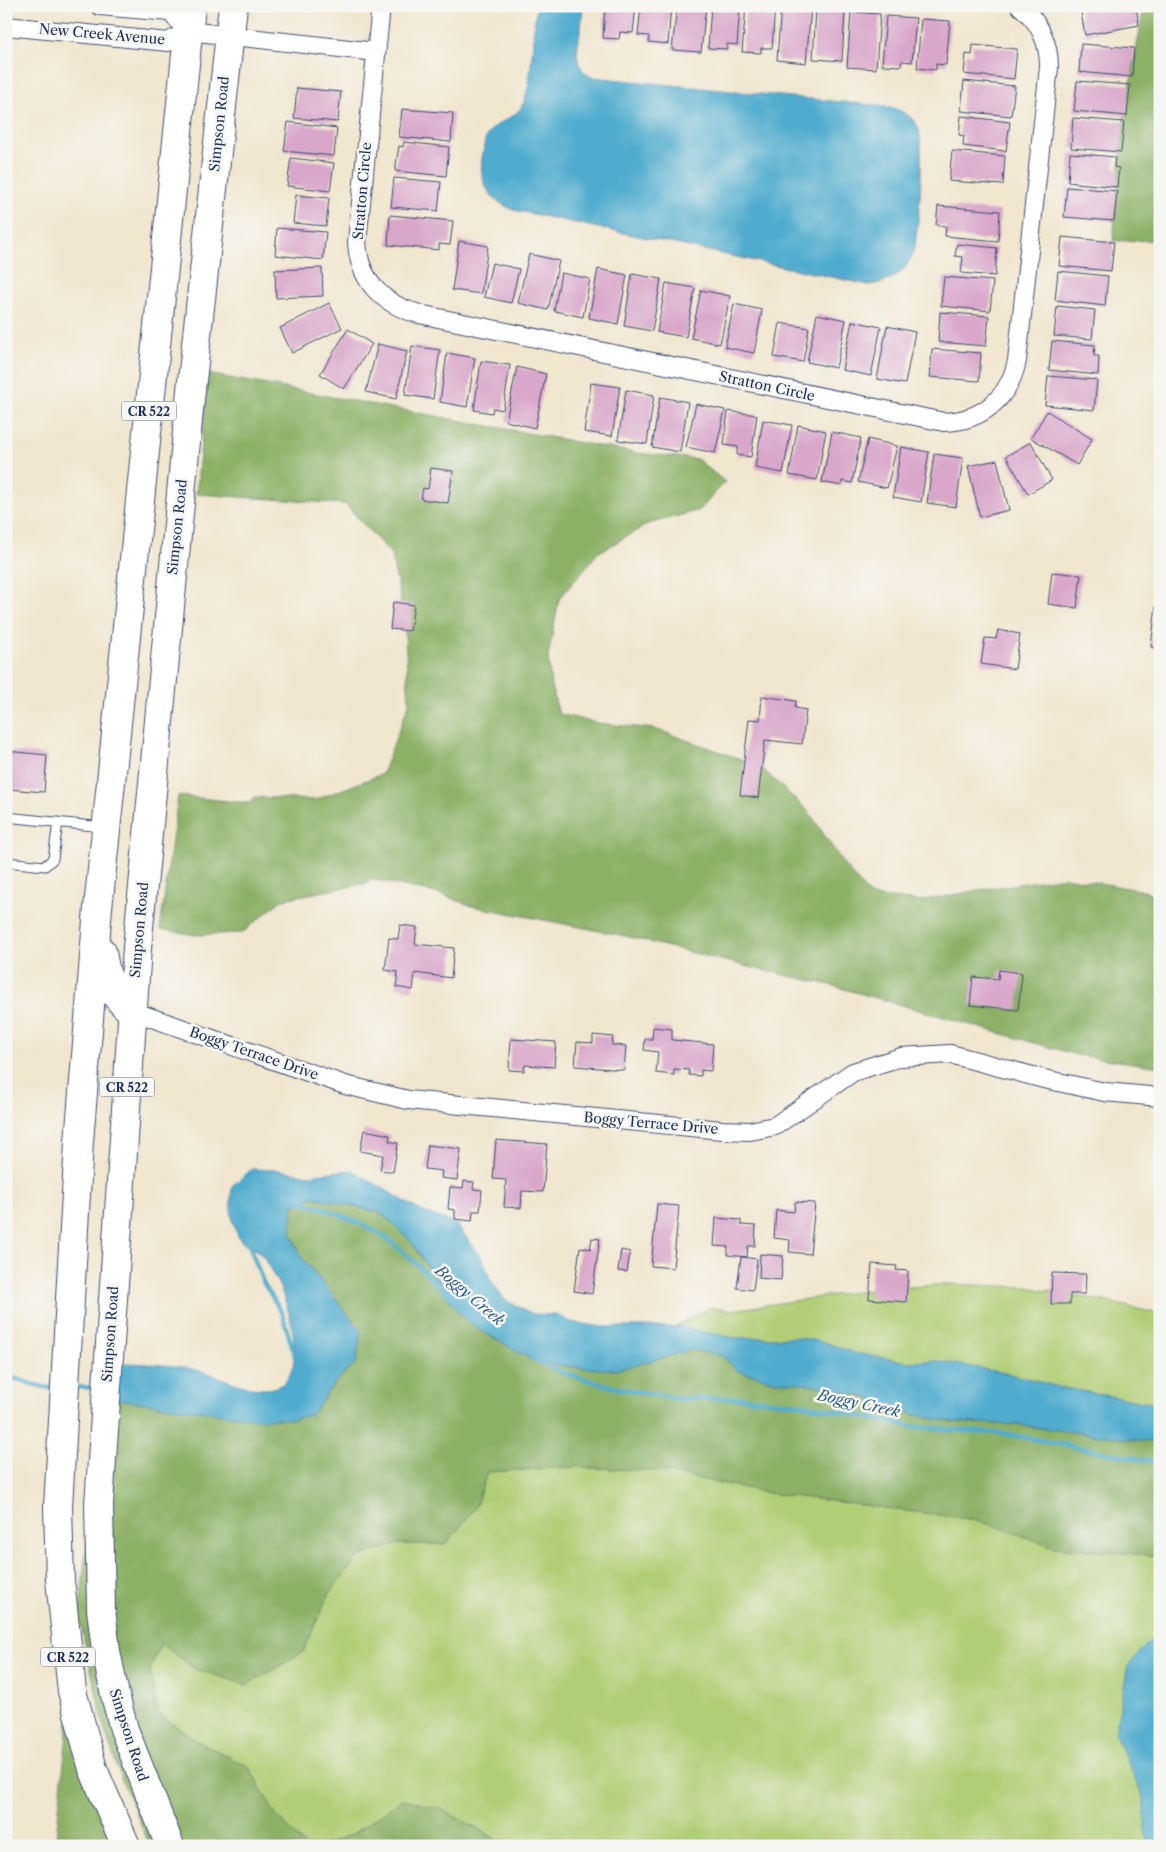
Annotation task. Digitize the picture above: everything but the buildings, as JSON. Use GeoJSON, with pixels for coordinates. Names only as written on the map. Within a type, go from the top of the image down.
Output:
{"type":"FeatureCollection","features":[{"type":"Feature","properties":{"kind":"main road","name":"Simpson Road"},"geometry":{"type":"LineString","coordinates":[[126,1846],[93,1769],[72,1691],[60,1580],[58,1507],[60,1459],[68,1357],[79,1142],[105,827],[127,622],[205,27],[233,6]]}},
{"type":"Feature","properties":{"kind":"main road","name":"Simpson Road"},"geometry":{"type":"LineString","coordinates":[[170,1846],[124,1729],[106,1651],[101,1609],[98,1533],[132,1011],[162,686],[205,27]]}},
{"type":"Feature","properties":{"kind":"main road"},"geometry":{"type":"LineString","coordinates":[[127,622],[139,624],[147,629],[152,637],[162,686]]}},
{"type":"Feature","properties":{"kind":"main road"},"geometry":{"type":"LineString","coordinates":[[98,908],[105,972],[112,992],[120,1003],[132,1011]]}},
{"type":"Feature","properties":{"kind":"street","name":"New Creek Avenue"},"geometry":{"type":"LineString","coordinates":[[100,6],[170,12],[205,27]]}},
{"type":"Feature","properties":{"kind":"street","name":"Stratton Circle"},"geometry":{"type":"LineString","coordinates":[[381,6],[357,242],[358,259],[365,277],[384,300],[404,310],[419,314],[934,420],[954,422],[979,414],[999,399],[1011,381],[1017,361],[1049,67],[1047,48],[1040,30],[1020,6]]}},
{"type":"Feature","properties":{"kind":"street","name":"New Creek Avenue"},"geometry":{"type":"LineString","coordinates":[[6,26],[168,42],[205,27]]}},
{"type":"Feature","properties":{"kind":"street"},"geometry":{"type":"LineString","coordinates":[[205,27],[376,52]]}},
{"type":"Feature","properties":{"kind":"street","name":"Boggy Terrace Drive"},"geometry":{"type":"LineString","coordinates":[[132,1011],[345,1085],[408,1100],[722,1130],[750,1131],[775,1126],[853,1072],[901,1057],[950,1054],[1105,1092],[1160,1098]]}},
{"type":"Feature","properties":{"kind":"lane"},"geometry":{"type":"LineString","coordinates":[[6,817],[105,827]]}},
{"type":"Feature","properties":{"kind":"lane"},"geometry":{"type":"LineString","coordinates":[[6,862],[45,866],[53,859],[58,822]]}},
{"type":"Feature","properties":{"kind":"green space"},"geometry":{"type":"Polygon","coordinates":[[[1144,6],[1160,6],[1160,240],[1113,241],[1124,119],[1144,6]]]}},
{"type":"Feature","properties":{"kind":"green space"},"geometry":{"type":"Polygon","coordinates":[[[208,374],[636,453],[697,459],[725,482],[700,510],[648,524],[598,553],[559,599],[548,657],[551,685],[559,714],[597,723],[655,729],[758,765],[809,812],[845,866],[870,896],[920,901],[1065,877],[1145,891],[1160,900],[1160,1067],[1077,1055],[830,985],[625,936],[472,906],[440,894],[371,879],[368,883],[283,899],[242,933],[195,935],[160,929],[178,796],[250,803],[254,797],[315,800],[382,774],[409,704],[404,617],[391,554],[345,504],[196,494],[208,374]]]}},
{"type":"Feature","properties":{"kind":"green space"},"geometry":{"type":"Polygon","coordinates":[[[314,1197],[381,1213],[409,1239],[458,1312],[530,1359],[569,1367],[616,1370],[692,1349],[722,1356],[738,1371],[775,1381],[810,1384],[857,1395],[918,1416],[951,1422],[1019,1425],[1160,1443],[1160,1556],[1055,1547],[977,1520],[770,1493],[660,1471],[574,1467],[487,1472],[475,1508],[446,1544],[398,1544],[358,1557],[329,1593],[303,1652],[247,1685],[195,1669],[161,1643],[150,1670],[157,1713],[199,1742],[249,1767],[275,1814],[305,1846],[150,1846],[121,1778],[105,1731],[79,1617],[102,1397],[311,1415],[336,1381],[356,1364],[335,1296],[302,1258],[291,1234],[292,1206],[314,1197]]]}},
{"type":"Feature","properties":{"kind":"green space"},"geometry":{"type":"Polygon","coordinates":[[[945,1284],[1026,1287],[1160,1314],[1160,1405],[1058,1387],[1015,1375],[937,1361],[908,1362],[854,1353],[824,1342],[800,1338],[734,1338],[674,1327],[711,1307],[732,1310],[855,1292],[945,1284]]]}},
{"type":"Feature","properties":{"kind":"green space"},"geometry":{"type":"Polygon","coordinates":[[[574,1467],[660,1471],[770,1493],[977,1520],[1055,1547],[1160,1556],[1160,1630],[1128,1666],[1115,1734],[1144,1799],[1147,1846],[504,1846],[491,1836],[403,1799],[369,1824],[346,1837],[320,1845],[305,1846],[275,1814],[249,1767],[199,1742],[157,1713],[150,1670],[161,1643],[195,1669],[303,1652],[329,1593],[358,1557],[398,1544],[446,1544],[475,1508],[487,1472],[574,1467]]]}},
{"type":"Feature","properties":{"kind":"green space"},"geometry":{"type":"Polygon","coordinates":[[[73,1677],[131,1846],[55,1846],[73,1677]]]}},
{"type":"Feature","properties":{"kind":"green space"},"geometry":{"type":"Polygon","coordinates":[[[403,1799],[441,1809],[491,1836],[504,1846],[324,1846],[354,1833],[403,1799]]]}},
{"type":"Feature","properties":{"kind":"water"},"geometry":{"type":"Polygon","coordinates":[[[537,6],[582,6],[577,54],[583,71],[591,77],[891,107],[906,114],[918,127],[921,169],[915,243],[913,253],[906,266],[896,276],[883,282],[869,285],[514,210],[497,201],[486,188],[483,180],[484,144],[492,129],[517,112],[524,102],[531,67],[537,6]]]}},
{"type":"Feature","properties":{"kind":"water"},"geometry":{"type":"Polygon","coordinates":[[[252,1169],[279,1170],[309,1175],[352,1170],[421,1211],[456,1224],[483,1259],[490,1279],[505,1300],[533,1314],[557,1315],[571,1322],[603,1327],[679,1327],[734,1338],[800,1338],[824,1342],[854,1353],[908,1362],[937,1361],[1015,1375],[1058,1387],[1160,1405],[1160,1443],[1019,1425],[951,1422],[918,1416],[857,1395],[810,1384],[775,1381],[738,1371],[722,1356],[692,1350],[616,1370],[569,1367],[530,1359],[478,1329],[458,1312],[409,1239],[381,1213],[314,1197],[293,1206],[291,1234],[302,1258],[361,1331],[356,1364],[336,1381],[311,1415],[292,1419],[257,1419],[102,1397],[106,1362],[155,1364],[192,1369],[242,1386],[258,1389],[281,1385],[290,1374],[294,1359],[294,1341],[286,1304],[266,1261],[260,1253],[245,1245],[236,1231],[232,1219],[232,1186],[252,1169]]]}},
{"type":"Feature","properties":{"kind":"water"},"geometry":{"type":"Polygon","coordinates":[[[1160,1630],[1160,1846],[1147,1846],[1144,1799],[1115,1734],[1128,1666],[1160,1630]]]}},
{"type":"Feature","properties":{"kind":"waterway","name":"Boggy Creek"},"geometry":{"type":"LineString","coordinates":[[295,1202],[305,1203],[330,1211],[382,1235],[449,1296]]}},
{"type":"Feature","properties":{"kind":"waterway","name":"Boggy Creek"},"geometry":{"type":"LineString","coordinates":[[248,1242],[263,1282],[282,1313],[295,1356]]}},
{"type":"Feature","properties":{"kind":"waterway","name":"Boggy Creek"},"geometry":{"type":"LineString","coordinates":[[533,1359],[563,1373],[616,1388],[678,1399],[742,1398],[806,1405],[913,1427],[1005,1434],[1160,1463]]}},
{"type":"Feature","properties":{"kind":"waterway","name":"Boggy Creek"},"geometry":{"type":"LineString","coordinates":[[6,1377],[43,1387],[56,1388]]}},
{"type":"Feature","properties":{"kind":"waterway","name":"Boggy Creek"},"geometry":{"type":"LineString","coordinates":[[74,1387],[99,1388]]}}]}
